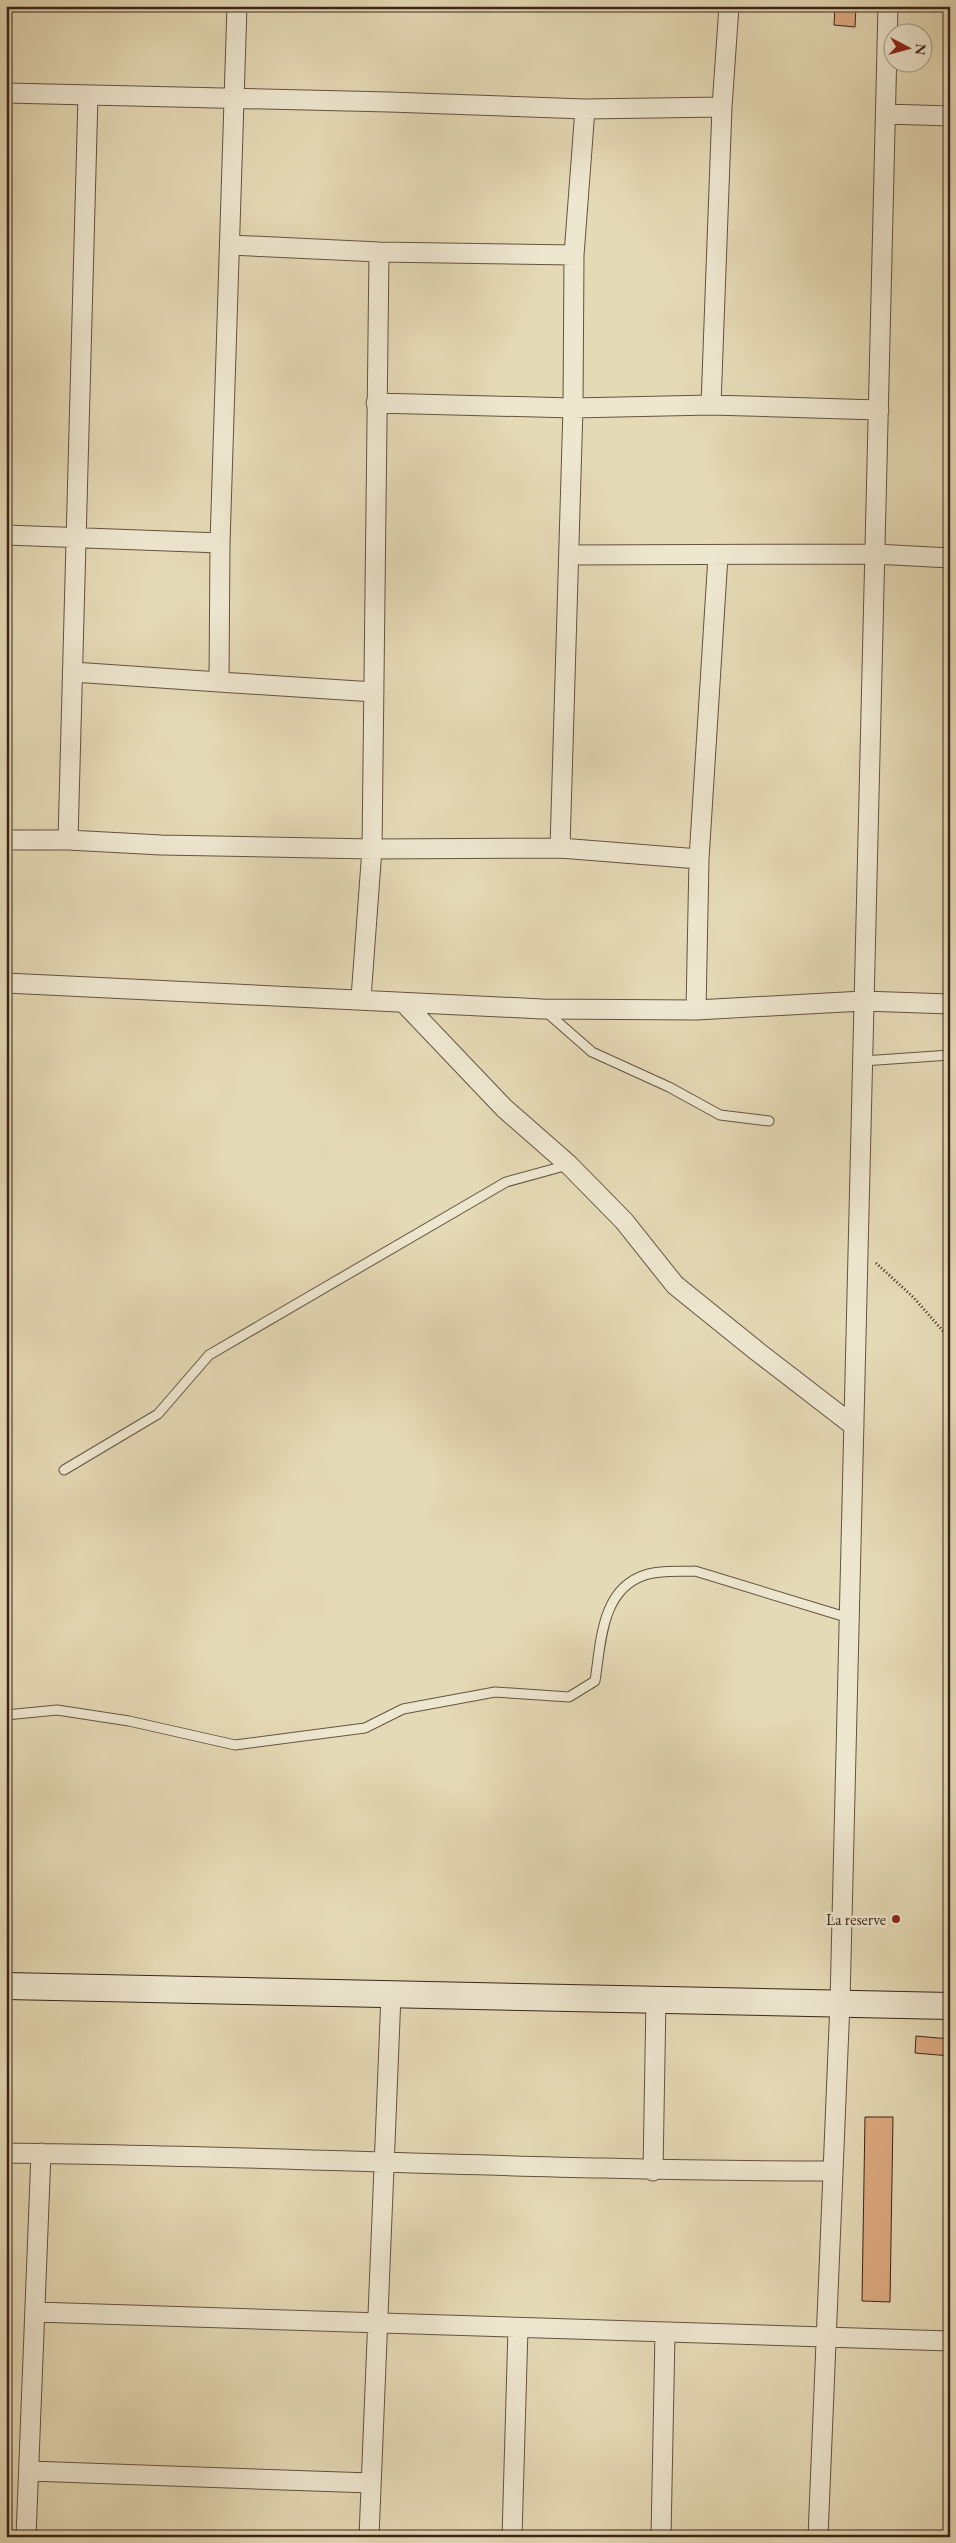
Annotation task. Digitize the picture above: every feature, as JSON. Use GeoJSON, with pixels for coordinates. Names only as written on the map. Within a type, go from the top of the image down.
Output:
{"type":"FeatureCollection","features":[{"type":"Feature","properties":{"kind":"street"},"geometry":{"type":"LineString","coordinates":[[219,682],[220,543],[237,6]]}},
{"type":"Feature","properties":{"kind":"street"},"geometry":{"type":"LineString","coordinates":[[711,404],[722,108],[729,6]]}},
{"type":"Feature","properties":{"kind":"street"},"geometry":{"type":"LineString","coordinates":[[818,2537],[840,2002],[888,6]]}},
{"type":"Feature","properties":{"kind":"street"},"geometry":{"type":"LineString","coordinates":[[6,93],[585,109],[722,108]]}},
{"type":"Feature","properties":{"kind":"street"},"geometry":{"type":"LineString","coordinates":[[68,840],[88,95]]}},
{"type":"Feature","properties":{"kind":"street"},"geometry":{"type":"LineString","coordinates":[[560,848],[573,408],[574,255],[585,109]]}},
{"type":"Feature","properties":{"kind":"street"},"geometry":{"type":"LineString","coordinates":[[886,114],[950,116]]}},
{"type":"Feature","properties":{"kind":"street"},"geometry":{"type":"LineString","coordinates":[[230,245],[379,252],[574,255]]}},
{"type":"Feature","properties":{"kind":"street"},"geometry":{"type":"LineString","coordinates":[[361,998],[372,849],[379,252]]}},
{"type":"Feature","properties":{"kind":"street"},"geometry":{"type":"LineString","coordinates":[[376,403],[573,408],[711,404],[879,410]]}},
{"type":"Feature","properties":{"kind":"street"},"geometry":{"type":"LineString","coordinates":[[6,535],[220,543]]}},
{"type":"Feature","properties":{"kind":"street"},"geometry":{"type":"LineString","coordinates":[[569,555],[875,554],[950,558]]}},
{"type":"Feature","properties":{"kind":"street"},"geometry":{"type":"LineString","coordinates":[[696,1010],[699,859],[718,556]]}},
{"type":"Feature","properties":{"kind":"street"},"geometry":{"type":"LineString","coordinates":[[73,672],[374,692]]}},
{"type":"Feature","properties":{"kind":"street"},"geometry":{"type":"LineString","coordinates":[[6,840],[68,840],[161,845],[372,849],[560,848],[699,859]]}},
{"type":"Feature","properties":{"kind":"street"},"geometry":{"type":"LineString","coordinates":[[6,983],[361,998],[405,1004],[542,1009],[696,1010],[863,1001],[950,1004]]}},
{"type":"Feature","properties":{"kind":"street"},"geometry":{"type":"LineString","coordinates":[[405,1004],[504,1108],[569,1165],[624,1221],[675,1285],[854,1426]]}},
{"type":"Feature","properties":{"kind":"street"},"geometry":{"type":"LineString","coordinates":[[6,1986],[391,1995],[840,2002],[950,2006]]}},
{"type":"Feature","properties":{"kind":"street"},"geometry":{"type":"LineString","coordinates":[[369,2537],[391,1995]]}},
{"type":"Feature","properties":{"kind":"street"},"geometry":{"type":"LineString","coordinates":[[653,2171],[656,1999]]}},
{"type":"Feature","properties":{"kind":"street"},"geometry":{"type":"LineString","coordinates":[[6,2153],[383,2164],[560,2166],[653,2171],[832,2171]]}},
{"type":"Feature","properties":{"kind":"street"},"geometry":{"type":"LineString","coordinates":[[26,2537],[41,2153]]}},
{"type":"Feature","properties":{"kind":"street"},"geometry":{"type":"LineString","coordinates":[[36,2312],[950,2341]]}},
{"type":"Feature","properties":{"kind":"street"},"geometry":{"type":"LineString","coordinates":[[512,2537],[518,2328]]}},
{"type":"Feature","properties":{"kind":"street"},"geometry":{"type":"LineString","coordinates":[[661,2537],[665,2333]]}},
{"type":"Feature","properties":{"kind":"street"},"geometry":{"type":"LineString","coordinates":[[29,2471],[371,2483]]}},
{"type":"Feature","properties":{"kind":"lane"},"geometry":{"type":"LineString","coordinates":[[542,1009],[592,1052],[669,1087],[720,1115],[769,1121]]}},
{"type":"Feature","properties":{"kind":"lane"},"geometry":{"type":"LineString","coordinates":[[863,1060],[950,1055]]}},
{"type":"Feature","properties":{"kind":"lane"},"geometry":{"type":"LineString","coordinates":[[64,1470],[158,1414],[210,1355],[506,1182],[569,1165]]}},
{"type":"Feature","properties":{"kind":"lane"},"geometry":{"type":"LineString","coordinates":[[6,1714],[57,1710],[129,1720],[235,1745],[365,1728],[403,1709],[495,1692],[569,1697],[595,1681],[606,1614],[619,1590],[644,1575],[695,1570],[850,1618]]}},
{"type":"Feature","properties":{"kind":"path"},"geometry":{"type":"LineString","coordinates":[[858,1252],[882,1268],[914,1298],[950,1339]]}},
{"type":"Feature","properties":{"kind":"building"},"geometry":{"type":"Polygon","coordinates":[[[835,6],[856,6],[855,27],[834,25],[835,6]]]}},
{"type":"Feature","properties":{"kind":"building"},"geometry":{"type":"Polygon","coordinates":[[[916,2036],[950,2039],[950,2056],[915,2053],[916,2036]]]}},
{"type":"Feature","properties":{"kind":"building"},"geometry":{"type":"Polygon","coordinates":[[[865,2117],[893,2117],[890,2302],[862,2301],[865,2117]]]}},
{"type":"Feature","properties":{"kind":"place","name":"La reserve"},"geometry":{"type":"Point","coordinates":[896,1919]}}]}
